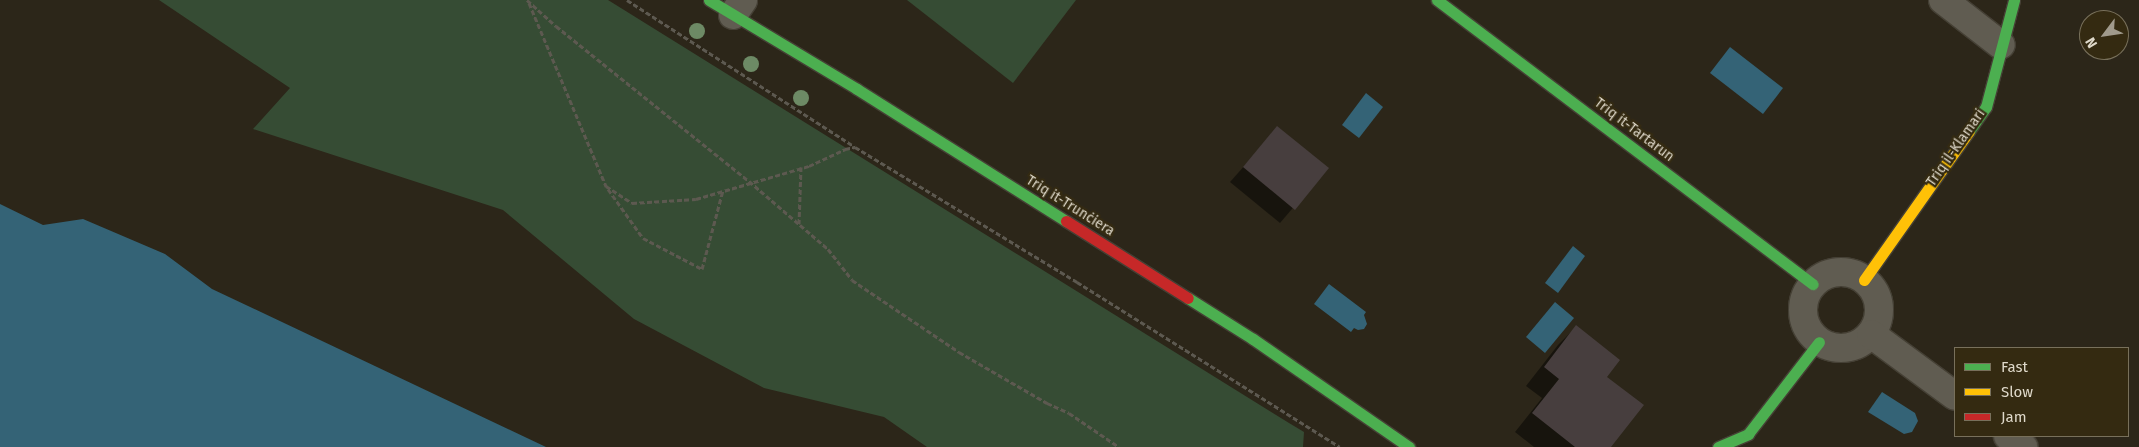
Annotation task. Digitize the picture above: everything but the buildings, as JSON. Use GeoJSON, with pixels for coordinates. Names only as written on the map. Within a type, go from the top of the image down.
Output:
{"type":"FeatureCollection","features":[{"type":"Feature","properties":{"kind":"street","name":"Triq it-Trunċiera"},"geometry":{"type":"LineString","coordinates":[[709,0],[738,8],[857,89],[1236,329],[1409,447]]}},
{"type":"Feature","properties":{"kind":"street","name":"Triq it-Tartarun"},"geometry":{"type":"LineString","coordinates":[[1437,0],[1813,284]]}},
{"type":"Feature","properties":{"kind":"street"},"geometry":{"type":"LineString","coordinates":[[1943,0],[2001,45]]}},
{"type":"Feature","properties":{"kind":"street","name":"Triq il-Klamari"},"geometry":{"type":"LineString","coordinates":[[1864,280],[1986,107],[2014,0]]}},
{"type":"Feature","properties":{"kind":"street"},"geometry":{"type":"LineString","coordinates":[[1836,272],[1850,273],[1864,280],[1873,290],[1878,302],[1879,315],[1871,334],[1862,343],[1849,348],[1836,349],[1819,342],[1809,333],[1802,307],[1806,294],[1813,284],[1823,276],[1836,272]]}},
{"type":"Feature","properties":{"kind":"street"},"geometry":{"type":"LineString","coordinates":[[1871,334],[1954,395]]}},
{"type":"Feature","properties":{"kind":"street"},"geometry":{"type":"LineString","coordinates":[[1718,447],[1749,440],[1819,342]]}},
{"type":"Feature","properties":{"kind":"street"},"geometry":{"type":"LineString","coordinates":[[2009,437],[2024,447]]}},
{"type":"Feature","properties":{"kind":"path"},"geometry":{"type":"LineString","coordinates":[[527,0],[556,26],[799,224],[828,249],[852,280],[959,352],[1047,403],[1069,413],[1119,447]]}},
{"type":"Feature","properties":{"kind":"path"},"geometry":{"type":"LineString","coordinates":[[527,0],[606,186],[643,238],[702,269],[723,190]]}},
{"type":"Feature","properties":{"kind":"path"},"geometry":{"type":"LineString","coordinates":[[627,0],[855,147],[1077,282],[1340,447]]}},
{"type":"Feature","properties":{"kind":"path"},"geometry":{"type":"LineString","coordinates":[[606,186],[632,203],[696,199],[801,167],[845,148],[855,147]]}},
{"type":"Feature","properties":{"kind":"path"},"geometry":{"type":"LineString","coordinates":[[799,224],[801,167]]}},
{"type":"Feature","properties":{"kind":"green space"},"geometry":{"type":"Polygon","coordinates":[[[159,0],[608,0],[1304,432],[1303,447],[927,447],[884,417],[764,388],[634,319],[503,210],[253,129],[290,88],[159,0]]]}},
{"type":"Feature","properties":{"kind":"green space"},"geometry":{"type":"Polygon","coordinates":[[[907,0],[1076,0],[1013,83],[907,0]]]}},
{"type":"Feature","properties":{"kind":"water"},"geometry":{"type":"Polygon","coordinates":[[[1730,47],[1783,88],[1763,114],[1710,73],[1730,47]]]}},
{"type":"Feature","properties":{"kind":"water"},"geometry":{"type":"Polygon","coordinates":[[[1366,93],[1383,107],[1359,138],[1342,125],[1366,93]]]}},
{"type":"Feature","properties":{"kind":"water"},"geometry":{"type":"Polygon","coordinates":[[[0,204],[43,225],[83,219],[165,254],[212,289],[546,447],[0,447],[0,204]]]}},
{"type":"Feature","properties":{"kind":"water"},"geometry":{"type":"Polygon","coordinates":[[[1573,246],[1585,256],[1558,293],[1545,283],[1573,246]]]}},
{"type":"Feature","properties":{"kind":"water"},"geometry":{"type":"Polygon","coordinates":[[[1329,284],[1366,312],[1364,315],[1367,324],[1364,329],[1358,330],[1354,328],[1351,332],[1314,304],[1329,284]]]}},
{"type":"Feature","properties":{"kind":"water"},"geometry":{"type":"Polygon","coordinates":[[[1555,302],[1574,318],[1545,353],[1526,337],[1555,302]]]}},
{"type":"Feature","properties":{"kind":"water"},"geometry":{"type":"Polygon","coordinates":[[[1882,392],[1915,413],[1918,421],[1912,432],[1904,434],[1868,412],[1882,392]]]}},
{"type":"Feature","properties":{"kind":"traffic: fast"},"geometry":{"type":"LineString","coordinates":[[709,0],[857,89],[1066,221]]}},
{"type":"Feature","properties":{"kind":"traffic: fast"},"geometry":{"type":"LineString","coordinates":[[1437,0],[1813,284]]}},
{"type":"Feature","properties":{"kind":"traffic: fast"},"geometry":{"type":"LineString","coordinates":[[1969,131],[1986,107],[2014,0]]}},
{"type":"Feature","properties":{"kind":"traffic: fast"},"geometry":{"type":"LineString","coordinates":[[1188,298],[1253,339],[1409,447]]}},
{"type":"Feature","properties":{"kind":"traffic: fast"},"geometry":{"type":"LineString","coordinates":[[1718,447],[1748,434],[1819,342]]}},
{"type":"Feature","properties":{"kind":"traffic: slow"},"geometry":{"type":"LineString","coordinates":[[1864,280],[1969,131]]}},
{"type":"Feature","properties":{"kind":"traffic: jam"},"geometry":{"type":"LineString","coordinates":[[1066,221],[1188,298]]}}]}
